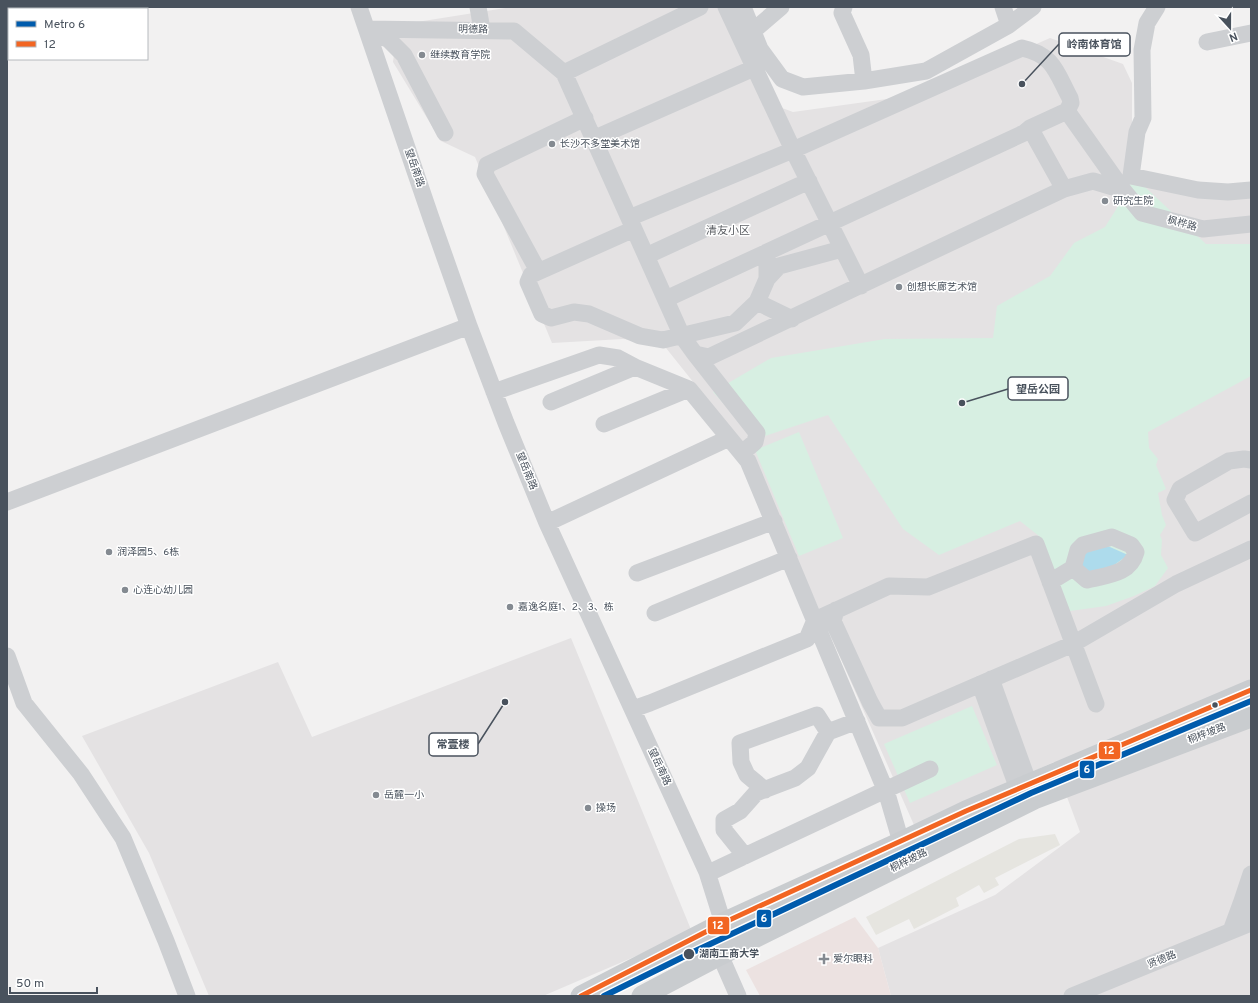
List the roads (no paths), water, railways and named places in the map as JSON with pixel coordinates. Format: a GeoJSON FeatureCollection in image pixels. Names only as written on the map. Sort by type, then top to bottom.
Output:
{"type":"FeatureCollection","features":[{"type":"Feature","properties":{"kind":"main road","name":"桐梓坡路"},"geometry":{"type":"LineString","coordinates":[[581,996],[723,923],[966,811],[1251,690]]}},
{"type":"Feature","properties":{"kind":"main road","name":"桐梓坡路"},"geometry":{"type":"LineString","coordinates":[[642,996],[720,955],[1034,800],[1251,717]]}},
{"type":"Feature","properties":{"kind":"street","name":"望岳南路"},"geometry":{"type":"LineString","coordinates":[[359,7],[469,326],[506,423],[547,523],[707,872],[723,923]]}},
{"type":"Feature","properties":{"kind":"street"},"geometry":{"type":"LineString","coordinates":[[478,7],[482,30]]}},
{"type":"Feature","properties":{"kind":"street"},"geometry":{"type":"LineString","coordinates":[[700,7],[564,73],[682,336],[757,433],[755,442],[742,453]]}},
{"type":"Feature","properties":{"kind":"street"},"geometry":{"type":"LineString","coordinates":[[726,7],[793,150],[861,286]]}},
{"type":"Feature","properties":{"kind":"street"},"geometry":{"type":"LineString","coordinates":[[743,7],[760,49],[782,79],[803,87],[864,81],[926,71],[1009,25],[1033,7]]}},
{"type":"Feature","properties":{"kind":"street"},"geometry":{"type":"LineString","coordinates":[[753,31],[781,7]]}},
{"type":"Feature","properties":{"kind":"street"},"geometry":{"type":"LineString","coordinates":[[844,7],[842,13],[861,54],[864,81]]}},
{"type":"Feature","properties":{"kind":"street"},"geometry":{"type":"LineString","coordinates":[[1003,7],[1009,25]]}},
{"type":"Feature","properties":{"kind":"street"},"geometry":{"type":"LineString","coordinates":[[1157,7],[1147,23],[1142,50],[1143,118],[1137,132],[1131,176],[1198,190],[1228,192],[1251,190]]}},
{"type":"Feature","properties":{"kind":"street","name":"明德路"},"geometry":{"type":"LineString","coordinates":[[367,29],[514,31],[564,73]]}},
{"type":"Feature","properties":{"kind":"street"},"geometry":{"type":"LineString","coordinates":[[367,29],[389,40],[404,55],[444,133]]}},
{"type":"Feature","properties":{"kind":"street"},"geometry":{"type":"LineString","coordinates":[[1207,42],[1251,33]]}},
{"type":"Feature","properties":{"kind":"street"},"geometry":{"type":"LineString","coordinates":[[666,299],[1024,133],[1030,128],[1067,111],[1071,103],[1070,98],[1050,61],[1035,50],[1022,48],[632,223],[538,271],[531,275],[528,282],[542,314],[551,318],[574,312],[589,314],[640,336],[662,340],[735,323],[757,302],[767,279],[779,266],[842,249]]}},
{"type":"Feature","properties":{"kind":"street"},"geometry":{"type":"LineString","coordinates":[[593,139],[754,68]]}},
{"type":"Feature","properties":{"kind":"street","name":"枫桦路"},"geometry":{"type":"LineString","coordinates":[[1067,111],[1123,190],[1142,213],[1203,229],[1251,224]]}},
{"type":"Feature","properties":{"kind":"street"},"geometry":{"type":"LineString","coordinates":[[538,271],[485,174],[487,165],[584,118]]}},
{"type":"Feature","properties":{"kind":"street"},"geometry":{"type":"LineString","coordinates":[[1030,128],[1064,189]]}},
{"type":"Feature","properties":{"kind":"street"},"geometry":{"type":"LineString","coordinates":[[646,256],[809,181]]}},
{"type":"Feature","properties":{"kind":"street"},"geometry":{"type":"LineString","coordinates":[[695,354],[709,357],[1064,189],[1093,181],[1123,190]]}},
{"type":"Feature","properties":{"kind":"street"},"geometry":{"type":"LineString","coordinates":[[767,252],[767,279]]}},
{"type":"Feature","properties":{"kind":"street"},"geometry":{"type":"LineString","coordinates":[[757,302],[792,319]]}},
{"type":"Feature","properties":{"kind":"street"},"geometry":{"type":"LineString","coordinates":[[7,502],[469,326]]}},
{"type":"Feature","properties":{"kind":"street"},"geometry":{"type":"LineString","coordinates":[[494,392],[599,355],[618,358],[689,389],[748,461],[885,790],[901,842]]}},
{"type":"Feature","properties":{"kind":"street"},"geometry":{"type":"LineString","coordinates":[[551,402],[635,366]]}},
{"type":"Feature","properties":{"kind":"street"},"geometry":{"type":"LineString","coordinates":[[604,424],[689,389]]}},
{"type":"Feature","properties":{"kind":"street"},"geometry":{"type":"LineString","coordinates":[[547,523],[730,438]]}},
{"type":"Feature","properties":{"kind":"street"},"geometry":{"type":"LineString","coordinates":[[1251,460],[1244,459],[1229,461],[1180,489],[1175,500],[1195,533],[1251,503]]}},
{"type":"Feature","properties":{"kind":"street"},"geometry":{"type":"LineString","coordinates":[[637,573],[774,521]]}},
{"type":"Feature","properties":{"kind":"street"},"geometry":{"type":"LineString","coordinates":[[547,523],[563,533],[602,619]]}},
{"type":"Feature","properties":{"kind":"street"},"geometry":{"type":"LineString","coordinates":[[633,709],[807,638],[815,620],[889,586],[928,587],[1036,544],[1096,704]]}},
{"type":"Feature","properties":{"kind":"street"},"geometry":{"type":"LineString","coordinates":[[836,610],[833,621],[870,702],[879,718],[902,718],[1073,644],[1176,584],[1251,549]]}},
{"type":"Feature","properties":{"kind":"street"},"geometry":{"type":"LineString","coordinates":[[655,613],[789,558]]}},
{"type":"Feature","properties":{"kind":"street"},"geometry":{"type":"LineString","coordinates":[[1050,582],[1073,568]]}},
{"type":"Feature","properties":{"kind":"street"},"geometry":{"type":"LineString","coordinates":[[7,656],[24,703],[81,774],[123,838],[187,996]]}},
{"type":"Feature","properties":{"kind":"street"},"geometry":{"type":"LineString","coordinates":[[985,681],[1023,786]]}},
{"type":"Feature","properties":{"kind":"street"},"geometry":{"type":"LineString","coordinates":[[765,790],[747,775],[742,762],[740,743],[817,715],[828,732]]}},
{"type":"Feature","properties":{"kind":"street"},"geometry":{"type":"LineString","coordinates":[[745,856],[724,830],[724,820],[740,811],[756,793],[795,778],[808,768],[828,732],[857,721]]}},
{"type":"Feature","properties":{"kind":"street"},"geometry":{"type":"LineString","coordinates":[[707,872],[715,870],[930,768]]}},
{"type":"Feature","properties":{"kind":"street"},"geometry":{"type":"LineString","coordinates":[[1230,931],[1247,905],[1251,874]]}},
{"type":"Feature","properties":{"kind":"street"},"geometry":{"type":"LineString","coordinates":[[723,923],[720,955],[738,996]]}},
{"type":"Feature","properties":{"kind":"street","name":"贤德路"},"geometry":{"type":"LineString","coordinates":[[1072,996],[1251,923]]}},
{"type":"Feature","properties":{"kind":"street"},"geometry":{"type":"LineString","coordinates":[[694,938],[720,955]]}},
{"type":"Feature","properties":{"kind":"water"},"geometry":{"type":"Polygon","coordinates":[[[1101,543],[1128,555],[1110,568],[1096,573],[1081,569],[1080,559],[1088,550],[1101,543]]]}},
{"type":"Feature","properties":{"kind":"metro line","name":"6"},"geometry":{"type":"LineString","coordinates":[[604,996],[689,954],[1031,793],[1251,701]]}},
{"type":"Feature","properties":{"kind":"place","name":"继续教育学院"},"geometry":{"type":"Point","coordinates":[422,55]}},
{"type":"Feature","properties":{"kind":"place","name":"岭南体育馆"},"geometry":{"type":"Point","coordinates":[1022,84]}},
{"type":"Feature","properties":{"kind":"place","name":"长沙不多堂美术馆"},"geometry":{"type":"Point","coordinates":[552,144]}},
{"type":"Feature","properties":{"kind":"place","name":"研究生院"},"geometry":{"type":"Point","coordinates":[1105,201]}},
{"type":"Feature","properties":{"kind":"place","name":"创想长廊艺术馆"},"geometry":{"type":"Point","coordinates":[899,287]}},
{"type":"Feature","properties":{"kind":"place","name":"望岳公园"},"geometry":{"type":"Point","coordinates":[962,403]}},
{"type":"Feature","properties":{"kind":"place","name":"润泽园5、6栋"},"geometry":{"type":"Point","coordinates":[109,552]}},
{"type":"Feature","properties":{"kind":"place","name":"心连心幼儿园"},"geometry":{"type":"Point","coordinates":[125,590]}},
{"type":"Feature","properties":{"kind":"place","name":"嘉逸名庭1、2、3、栋"},"geometry":{"type":"Point","coordinates":[510,607]}},
{"type":"Feature","properties":{"kind":"place","name":"常壹楼"},"geometry":{"type":"Point","coordinates":[505,702]}},
{"type":"Feature","properties":{"kind":"place","name":"岳麓一小"},"geometry":{"type":"Point","coordinates":[376,795]}},
{"type":"Feature","properties":{"kind":"place","name":"操场"},"geometry":{"type":"Point","coordinates":[588,808]}},
{"type":"Feature","properties":{"kind":"place","name":"湖南工商大学"},"geometry":{"type":"Point","coordinates":[689,954]}},
{"type":"Feature","properties":{"kind":"place","name":"爱尔眼科"},"geometry":{"type":"Point","coordinates":[824,959]}},
{"type":"Feature","properties":{"kind":"district","name":"清友小区"},"geometry":{"type":"Point","coordinates":[728,231]}}]}
